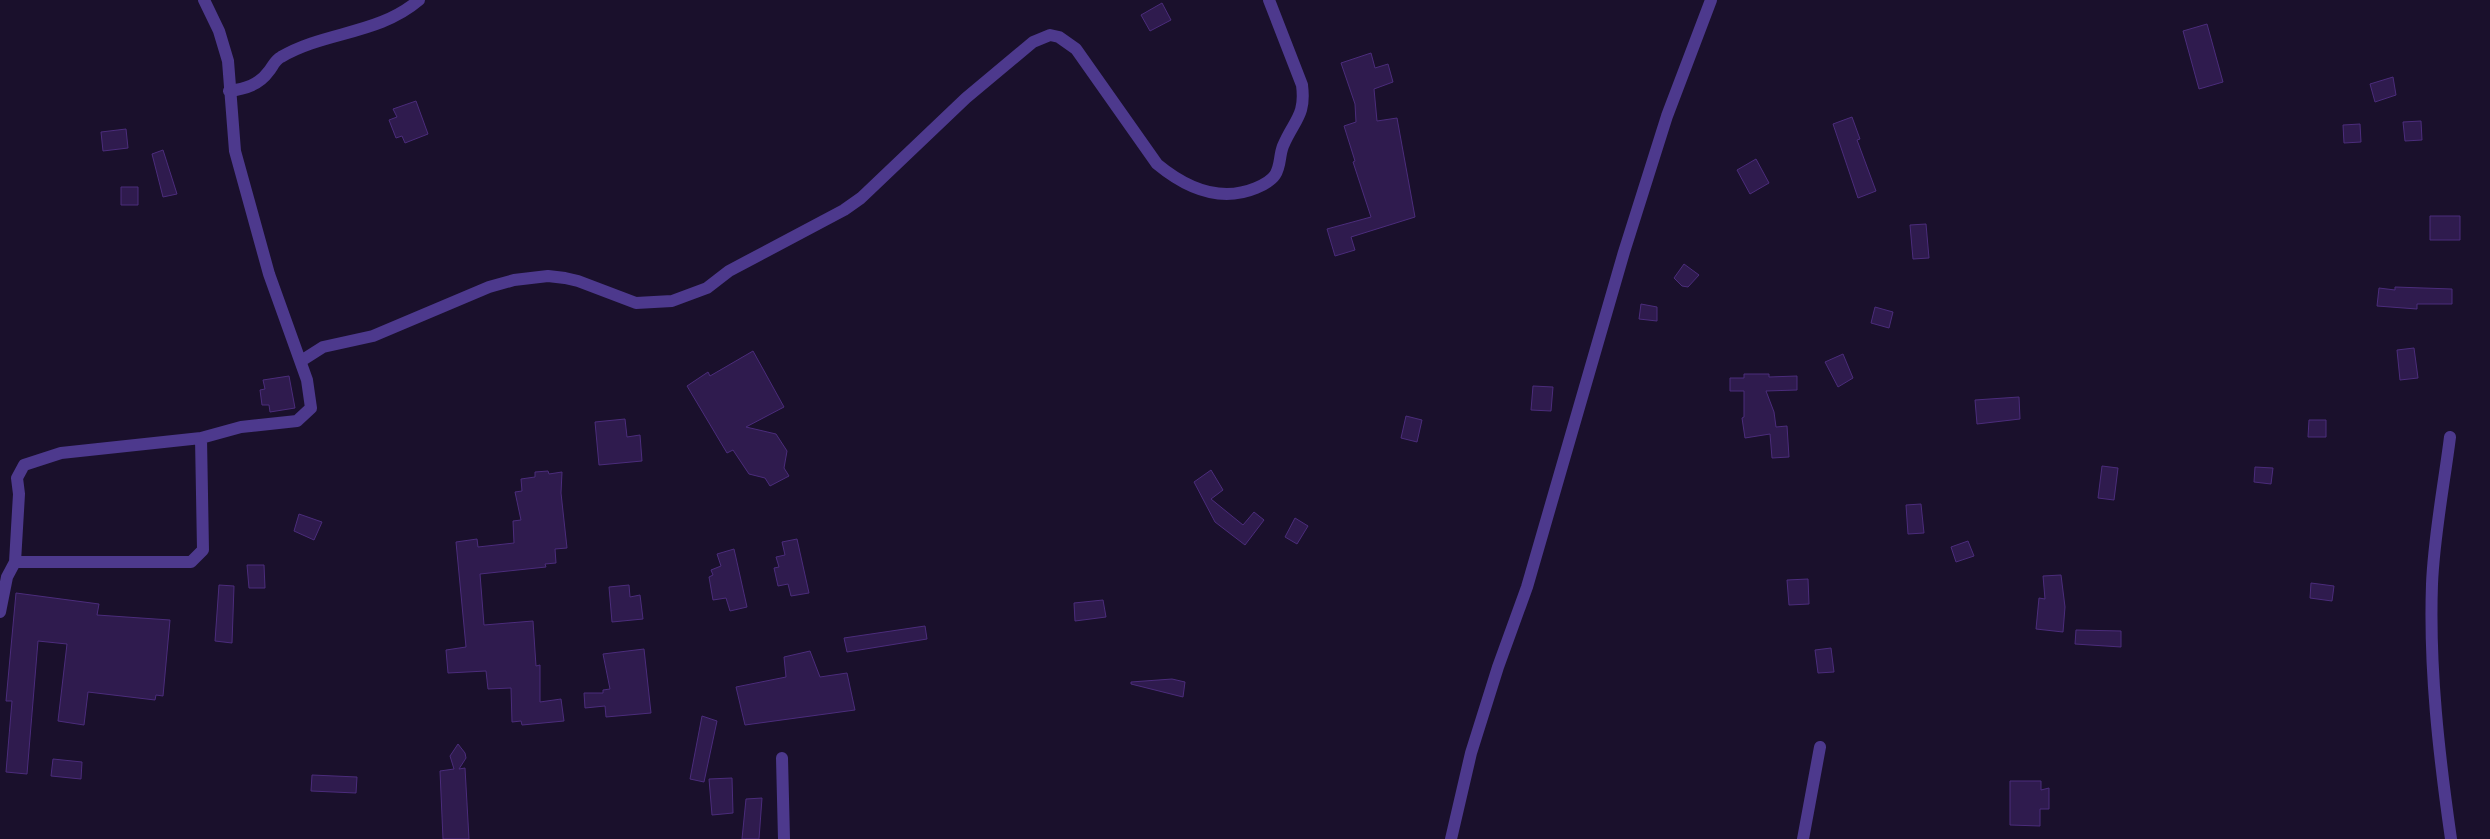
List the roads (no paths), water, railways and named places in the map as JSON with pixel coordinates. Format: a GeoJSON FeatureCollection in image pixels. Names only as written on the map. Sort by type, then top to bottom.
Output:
{"type":"FeatureCollection","features":[{"type":"Feature","properties":{"kind":"street"},"geometry":{"type":"LineString","coordinates":[[0,612],[7,577],[15,562],[19,494],[17,478],[24,466],[60,453],[201,438],[241,427],[297,421],[307,414],[311,408],[311,396],[301,361],[269,274],[235,151],[225,45],[204,0]]}},
{"type":"Feature","properties":{"kind":"street"},"geometry":{"type":"LineString","coordinates":[[229,90],[248,88],[258,82],[271,70],[277,60],[291,52],[324,39],[383,23],[419,0]]}},
{"type":"Feature","properties":{"kind":"street"},"geometry":{"type":"LineString","coordinates":[[301,361],[324,346],[373,336],[489,287],[514,280],[548,276],[572,280],[636,303],[672,301],[697,293],[729,271],[844,210],[861,198],[966,98],[1033,42],[1050,35],[1059,37],[1076,49],[1157,164],[1174,178],[1225,195],[1247,192],[1264,185],[1274,177],[1280,165],[1282,147],[1302,112],[1304,100],[1302,85],[1269,0]]}},
{"type":"Feature","properties":{"kind":"street"},"geometry":{"type":"LineString","coordinates":[[1451,839],[1471,753],[1498,667],[1527,587],[1624,252],[1667,116],[1711,0]]}},
{"type":"Feature","properties":{"kind":"street"},"geometry":{"type":"LineString","coordinates":[[2450,437],[2432,582],[2431,613],[2438,748],[2451,839]]}},
{"type":"Feature","properties":{"kind":"street"},"geometry":{"type":"LineString","coordinates":[[15,562],[191,562],[203,550],[201,438]]}},
{"type":"Feature","properties":{"kind":"street"},"geometry":{"type":"LineString","coordinates":[[1803,839],[1820,747]]}},
{"type":"Feature","properties":{"kind":"street"},"geometry":{"type":"LineString","coordinates":[[782,758],[784,839]]}}]}
